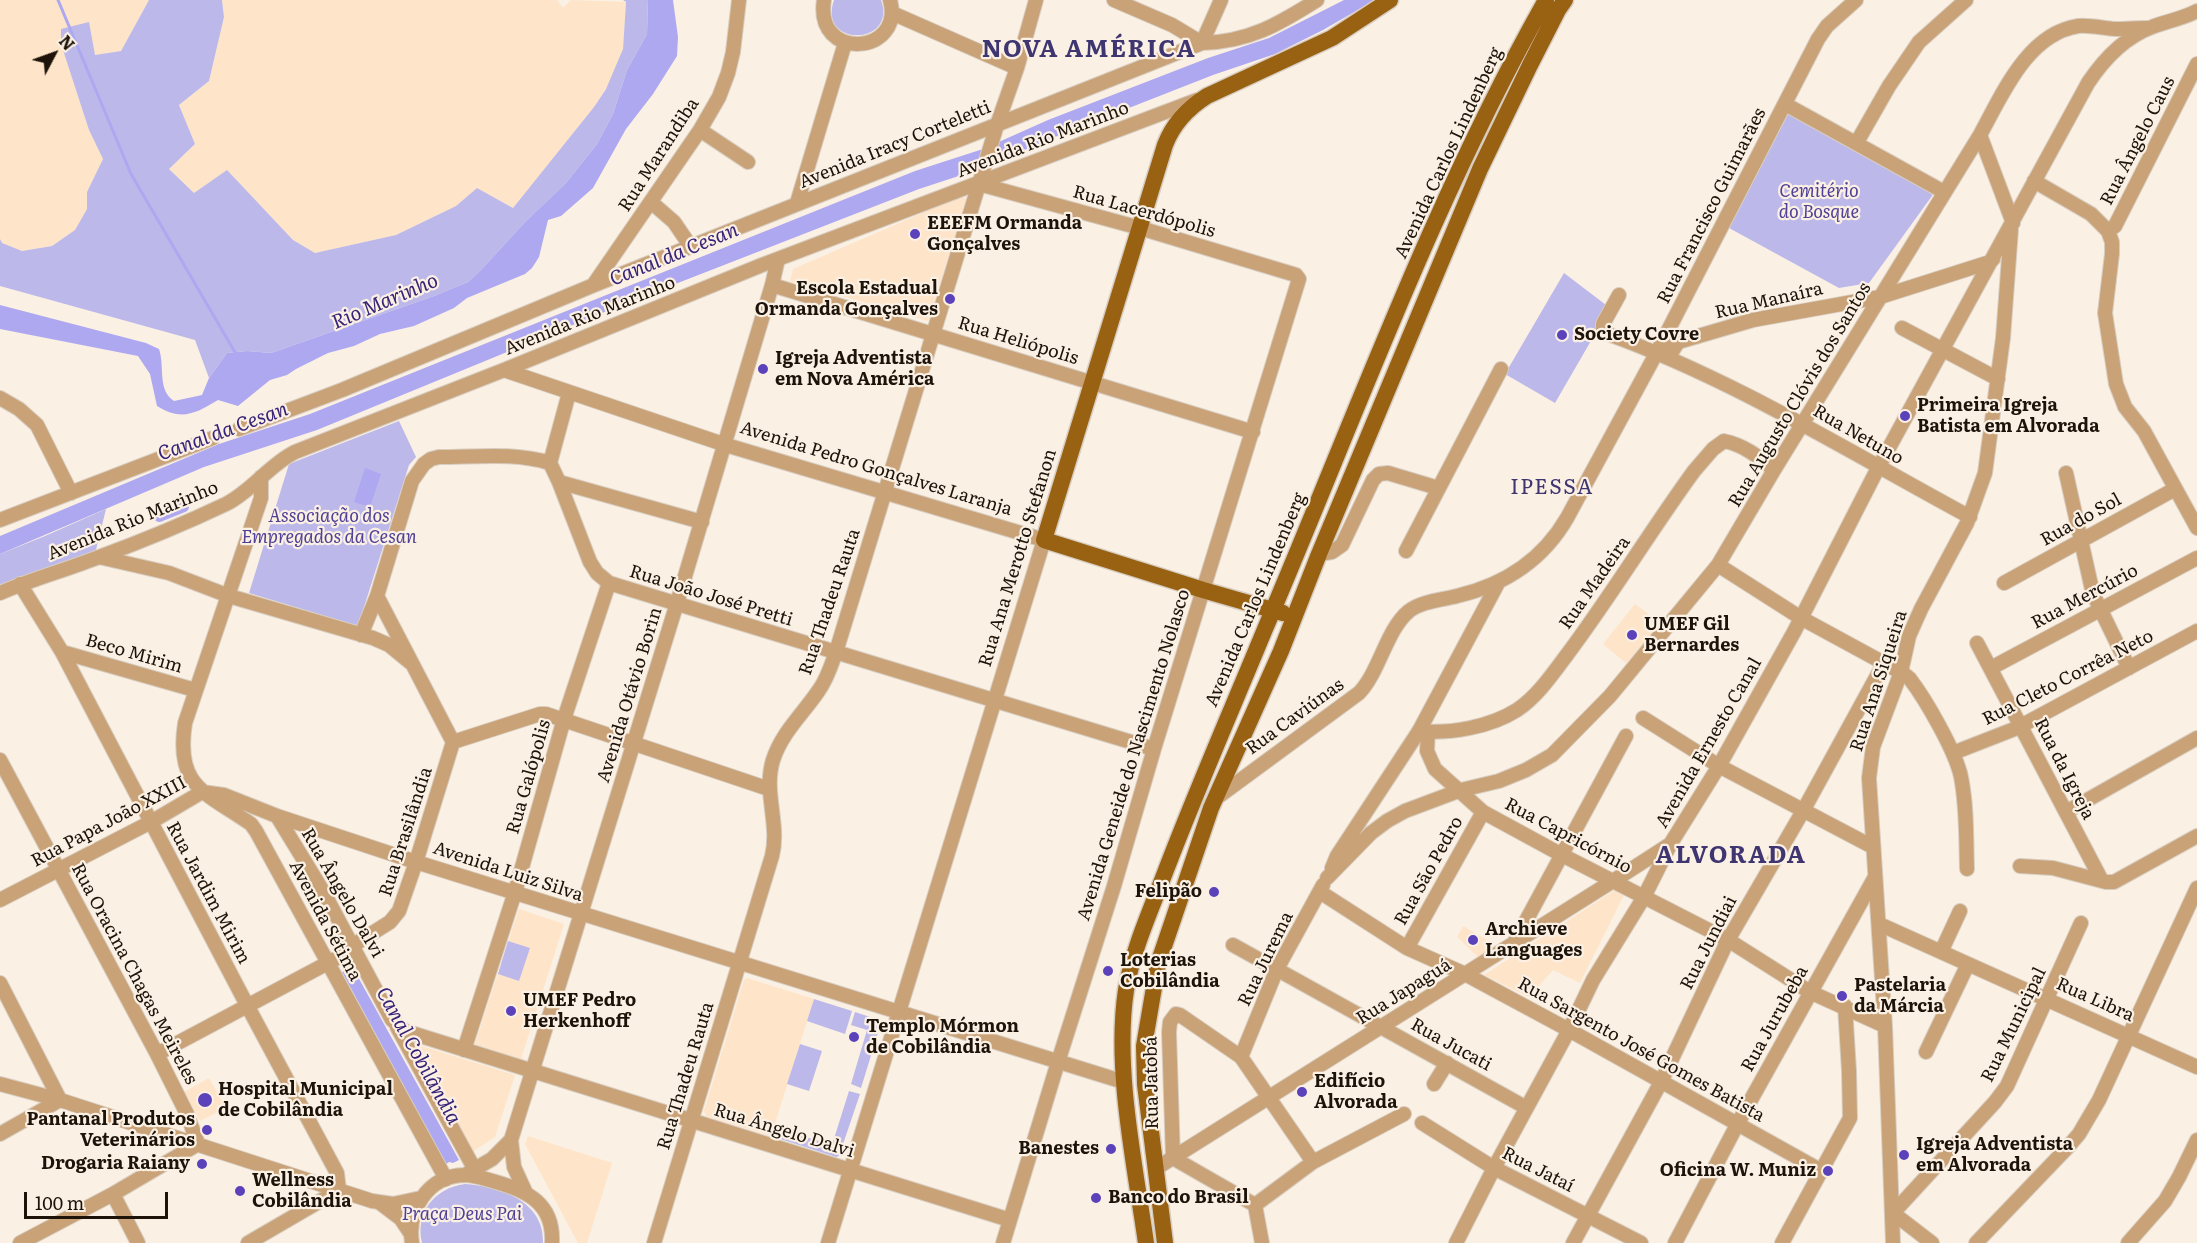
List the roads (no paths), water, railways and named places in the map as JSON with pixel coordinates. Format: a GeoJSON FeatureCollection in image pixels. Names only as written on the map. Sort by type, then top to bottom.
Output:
{"type":"FeatureCollection","features":[{"type":"Feature","properties":{"kind":"main road","name":"Rua Ana Merotto Stefanon"},"geometry":{"type":"LineString","coordinates":[[1044,540],[1167,138],[1184,114],[1208,96],[1332,38],[1390,0]]}},
{"type":"Feature","properties":{"kind":"main road","name":"Avenida Carlos Lindenberg"},"geometry":{"type":"LineString","coordinates":[[1146,1243],[1124,1082],[1123,1016],[1133,957],[1194,797],[1397,311],[1468,149],[1520,45],[1546,0]]}},
{"type":"Feature","properties":{"kind":"main road","name":"Avenida Carlos Lindenberg"},"geometry":{"type":"LineString","coordinates":[[1165,1243],[1145,1084],[1144,1046],[1150,1002],[1169,927],[1215,799],[1295,617],[1319,554],[1480,169],[1530,65],[1565,0]]}},
{"type":"Feature","properties":{"kind":"main road","name":"Avenida Pedro Gonçalves Laranja"},"geometry":{"type":"LineString","coordinates":[[1044,540],[1295,617]]}},
{"type":"Feature","properties":{"kind":"street","name":"Rua Marandiba"},"geometry":{"type":"LineString","coordinates":[[594,285],[700,130],[719,98],[733,52],[739,0]]}},
{"type":"Feature","properties":{"kind":"street"},"geometry":{"type":"LineString","coordinates":[[824,0],[824,21],[829,30],[845,43],[864,44],[880,37],[886,30],[891,7],[1017,68]]}},
{"type":"Feature","properties":{"kind":"street","name":"Rua Thadeu Rauta"},"geometry":{"type":"LineString","coordinates":[[654,1243],[773,850],[774,832],[769,789],[772,764],[779,745],[824,683],[836,652],[996,124],[1017,68],[1036,0]]}},
{"type":"Feature","properties":{"kind":"street"},"geometry":{"type":"LineString","coordinates":[[1114,0],[1167,22],[1202,43],[1221,0]]}},
{"type":"Feature","properties":{"kind":"street","name":"Avenida Iracy Corteletti"},"geometry":{"type":"LineString","coordinates":[[485,329],[1202,43],[1224,42],[1260,33],[1317,0]]}},
{"type":"Feature","properties":{"kind":"street","name":"Rua Francisco Guimarães"},"geometry":{"type":"LineString","coordinates":[[1337,856],[1424,732],[1498,583],[1533,560],[1561,529],[1663,355],[1818,39],[1827,26],[1856,0]]}},
{"type":"Feature","properties":{"kind":"street"},"geometry":{"type":"LineString","coordinates":[[1857,142],[1889,86],[1919,42],[1966,0]]}},
{"type":"Feature","properties":{"kind":"street"},"geometry":{"type":"LineString","coordinates":[[2148,28],[2185,18],[2197,11]]}},
{"type":"Feature","properties":{"kind":"street"},"geometry":{"type":"LineString","coordinates":[[1210,25],[1224,42]]}},
{"type":"Feature","properties":{"kind":"street","name":"Rua Augusto Clóvis dos Santos"},"geometry":{"type":"LineString","coordinates":[[1461,790],[1508,778],[1552,754],[1610,696],[1719,565],[1774,470],[1980,135],[2005,89],[2026,60],[2048,37],[2066,28],[2082,26],[2148,28]]}},
{"type":"Feature","properties":{"kind":"street","name":"Avenida Ernesto Canal"},"geometry":{"type":"LineString","coordinates":[[1456,1243],[1525,1107],[1569,1030],[1593,980],[1644,897],[1671,843],[1719,766],[1801,618],[1878,468],[1974,292],[1997,271],[2013,222],[2034,180],[2095,73],[2121,46],[2148,28]]}},
{"type":"Feature","properties":{"kind":"street"},"geometry":{"type":"LineString","coordinates":[[797,203],[845,43]]}},
{"type":"Feature","properties":{"kind":"street","name":"Rua Ângelo Caus"},"geometry":{"type":"LineString","coordinates":[[2108,231],[2115,226],[2197,64]]}},
{"type":"Feature","properties":{"kind":"street","name":"Avenida Rio Marinho"},"geometry":{"type":"LineString","coordinates":[[0,594],[20,584],[99,557],[227,504],[279,461],[295,452],[778,259],[1208,96]]}},
{"type":"Feature","properties":{"kind":"street"},"geometry":{"type":"LineString","coordinates":[[1785,104],[1944,192]]}},
{"type":"Feature","properties":{"kind":"street"},"geometry":{"type":"LineString","coordinates":[[700,130],[748,162]]}},
{"type":"Feature","properties":{"kind":"street"},"geometry":{"type":"LineString","coordinates":[[1980,135],[2013,222]]}},
{"type":"Feature","properties":{"kind":"street"},"geometry":{"type":"LineString","coordinates":[[2034,180],[2091,214],[2108,231],[2112,242],[2105,313],[2116,384],[2125,407],[2144,431],[2197,528]]}},
{"type":"Feature","properties":{"kind":"street","name":"Rua Lacerdópolis"},"geometry":{"type":"LineString","coordinates":[[979,184],[1140,228],[1299,277]]}},
{"type":"Feature","properties":{"kind":"street"},"geometry":{"type":"LineString","coordinates":[[651,202],[674,222],[691,247]]}},
{"type":"Feature","properties":{"kind":"street","name":"Avenida Otávio Borin"},"geometry":{"type":"LineString","coordinates":[[525,1191],[514,1167],[511,1140],[726,445],[778,259]]}},
{"type":"Feature","properties":{"kind":"street","name":"Rua Manaíra"},"geometry":{"type":"LineString","coordinates":[[1663,355],[1678,342],[1753,320],[1880,297],[1997,271]]}},
{"type":"Feature","properties":{"kind":"street","name":"Rua Ana Siqueira"},"geometry":{"type":"LineString","coordinates":[[1893,1243],[1885,1026],[1869,778],[1874,747],[1901,672],[1906,645],[1917,618],[1970,517],[1986,467],[2007,290],[1997,271]]}},
{"type":"Feature","properties":{"kind":"street","name":"Avenida Geneide do Nascimento Nolasco"},"geometry":{"type":"LineString","coordinates":[[1003,1243],[1299,277]]}},
{"type":"Feature","properties":{"kind":"street","name":"Rua Heliópolis"},"geometry":{"type":"LineString","coordinates":[[772,285],[1253,432]]}},
{"type":"Feature","properties":{"kind":"street","name":"Rua Netuno"},"geometry":{"type":"LineString","coordinates":[[1619,295],[1603,324],[1603,329],[1608,334],[1663,355],[1802,424],[1970,517]]}},
{"type":"Feature","properties":{"kind":"street"},"geometry":{"type":"LineString","coordinates":[[1902,328],[1998,379]]}},
{"type":"Feature","properties":{"kind":"street","name":"Avenida Rio Marinho"},"geometry":{"type":"LineString","coordinates":[[239,429],[342,390],[485,329]]}},
{"type":"Feature","properties":{"kind":"street"},"geometry":{"type":"LineString","coordinates":[[1406,551],[1501,369]]}},
{"type":"Feature","properties":{"kind":"street","name":"Avenida Pedro Gonçalves Laranja"},"geometry":{"type":"LineString","coordinates":[[504,370],[726,445],[1044,540]]}},
{"type":"Feature","properties":{"kind":"street"},"geometry":{"type":"LineString","coordinates":[[362,635],[412,481],[424,464],[431,459],[451,457],[518,457],[550,463],[569,393]]}},
{"type":"Feature","properties":{"kind":"street"},"geometry":{"type":"LineString","coordinates":[[0,398],[20,409],[37,425],[71,493]]}},
{"type":"Feature","properties":{"kind":"street"},"geometry":{"type":"LineString","coordinates":[[0,520],[213,438]]}},
{"type":"Feature","properties":{"kind":"street","name":"Rua Madeira"},"geometry":{"type":"LineString","coordinates":[[1424,732],[1468,728],[1497,720],[1518,709],[1540,689],[1596,616],[1694,471],[1707,455],[1724,441],[1741,446],[1774,470]]}},
{"type":"Feature","properties":{"kind":"street","name":"Rua João José Pretti"},"geometry":{"type":"LineString","coordinates":[[550,463],[590,562],[597,573],[609,583],[1154,749]]}},
{"type":"Feature","properties":{"kind":"street"},"geometry":{"type":"LineString","coordinates":[[1319,554],[1332,552],[1342,545],[1373,480],[1379,474],[1388,473],[1438,488]]}},
{"type":"Feature","properties":{"kind":"street"},"geometry":{"type":"LineString","coordinates":[[2066,473],[2093,594],[2129,668]]}},
{"type":"Feature","properties":{"kind":"street"},"geometry":{"type":"LineString","coordinates":[[202,792],[187,770],[182,757],[185,723],[230,596],[261,498],[261,477]]}},
{"type":"Feature","properties":{"kind":"street"},"geometry":{"type":"LineString","coordinates":[[559,482],[702,522]]}},
{"type":"Feature","properties":{"kind":"street","name":"Rua do Sol"},"geometry":{"type":"LineString","coordinates":[[2004,583],[2175,489]]}},
{"type":"Feature","properties":{"kind":"street","name":"Rua Ana Merotto Stefanon"},"geometry":{"type":"LineString","coordinates":[[828,1243],[1044,540]]}},
{"type":"Feature","properties":{"kind":"street"},"geometry":{"type":"LineString","coordinates":[[99,557],[169,573],[230,596],[362,635],[389,645],[411,663]]}},
{"type":"Feature","properties":{"kind":"street","name":"Rua Mercúrio"},"geometry":{"type":"LineString","coordinates":[[1991,668],[2197,558]]}},
{"type":"Feature","properties":{"kind":"street"},"geometry":{"type":"LineString","coordinates":[[1719,565],[1801,618],[1901,672],[1913,683],[1953,753],[1959,768],[1967,869]]}},
{"type":"Feature","properties":{"kind":"street","name":"Rua Galópolis"},"geometry":{"type":"LineString","coordinates":[[464,1050],[515,892],[564,719],[609,583]]}},
{"type":"Feature","properties":{"kind":"street","name":"Rua Caviúnas"},"geometry":{"type":"LineString","coordinates":[[1215,799],[1359,693],[1370,678],[1398,624],[1408,612],[1421,605],[1498,583]]}},
{"type":"Feature","properties":{"kind":"street","name":"Rua Jardim Mirim"},"geometry":{"type":"LineString","coordinates":[[20,584],[63,652],[150,822],[335,1167],[339,1179],[339,1190]]}},
{"type":"Feature","properties":{"kind":"street"},"geometry":{"type":"LineString","coordinates":[[376,596],[453,742],[540,714],[564,719],[769,789]]}},
{"type":"Feature","properties":{"kind":"street","name":"Rua Cleto Corrêa Neto"},"geometry":{"type":"LineString","coordinates":[[1953,753],[2021,725],[2197,632]]}},
{"type":"Feature","properties":{"kind":"street","name":"Rua da Igreja"},"geometry":{"type":"LineString","coordinates":[[1977,643],[2102,881]]}},
{"type":"Feature","properties":{"kind":"street","name":"Beco Mirim"},"geometry":{"type":"LineString","coordinates":[[63,652],[195,690]]}},
{"type":"Feature","properties":{"kind":"street","name":"Rua Jundiai"},"geometry":{"type":"LineString","coordinates":[[1573,1243],[1661,1082],[1728,940],[1803,811],[1884,663]]}},
{"type":"Feature","properties":{"kind":"street"},"geometry":{"type":"LineString","coordinates":[[1643,718],[1719,766],[1873,847]]}},
{"type":"Feature","properties":{"kind":"street","name":"Rua Capricórnio"},"geometry":{"type":"LineString","coordinates":[[1424,732],[1427,751],[1435,769],[1483,812],[1728,940],[1810,992],[1885,1026]]}},
{"type":"Feature","properties":{"kind":"street"},"geometry":{"type":"LineString","coordinates":[[1513,944],[1626,736]]}},
{"type":"Feature","properties":{"kind":"street"},"geometry":{"type":"LineString","coordinates":[[2066,812],[2197,738]]}},
{"type":"Feature","properties":{"kind":"street","name":"Rua Brasilândia"},"geometry":{"type":"LineString","coordinates":[[157,1054],[327,964],[353,948],[397,915],[453,742]]}},
{"type":"Feature","properties":{"kind":"street","name":"Rua Oracina Chagas Meireles"},"geometry":{"type":"LineString","coordinates":[[0,760],[157,1054],[187,1114],[198,1144]]}},
{"type":"Feature","properties":{"kind":"street","name":"Rua Jurema"},"geometry":{"type":"LineString","coordinates":[[1327,878],[1371,833],[1387,821],[1405,811],[1461,790]]}},
{"type":"Feature","properties":{"kind":"street","name":"Avenida Luiz Silva"},"geometry":{"type":"LineString","coordinates":[[202,792],[224,795],[277,816],[416,862],[1124,1082]]}},
{"type":"Feature","properties":{"kind":"street","name":"Rua Papa João XXIII"},"geometry":{"type":"LineString","coordinates":[[0,900],[150,822],[202,792]]}},
{"type":"Feature","properties":{"kind":"street","name":"Avenida Sétima"},"geometry":{"type":"LineString","coordinates":[[202,792],[250,824],[446,1179]]}},
{"type":"Feature","properties":{"kind":"street","name":"Rua São Pedro"},"geometry":{"type":"LineString","coordinates":[[1407,948],[1483,812]]}},
{"type":"Feature","properties":{"kind":"street","name":"Rua Ângelo Dalvi"},"geometry":{"type":"LineString","coordinates":[[277,816],[324,893],[392,1020],[407,1039],[470,1168]]}},
{"type":"Feature","properties":{"kind":"street"},"geometry":{"type":"LineString","coordinates":[[2020,866],[2053,868],[2102,881],[2117,881],[2197,836]]}},
{"type":"Feature","properties":{"kind":"street","name":"Rua Japaguá"},"geometry":{"type":"LineString","coordinates":[[1155,1169],[1671,843]]}},
{"type":"Feature","properties":{"kind":"street","name":"Rua Jurema"},"geometry":{"type":"LineString","coordinates":[[1241,1057],[1277,969],[1320,892],[1337,856]]}},
{"type":"Feature","properties":{"kind":"street","name":"Rua Jurubeba"},"geometry":{"type":"LineString","coordinates":[[1675,1243],[1738,1123],[1875,877]]}},
{"type":"Feature","properties":{"kind":"street"},"geometry":{"type":"LineString","coordinates":[[1976,1243],[2079,1134],[2098,1100],[2197,888]]}},
{"type":"Feature","properties":{"kind":"street","name":"Rua Sargento José Gomes Batista"},"geometry":{"type":"LineString","coordinates":[[1320,892],[1407,948],[1465,974],[1820,1170]]}},
{"type":"Feature","properties":{"kind":"street"},"geometry":{"type":"LineString","coordinates":[[1941,952],[1960,911]]}},
{"type":"Feature","properties":{"kind":"street","name":"Rua Municipal"},"geometry":{"type":"LineString","coordinates":[[1893,1213],[2001,1094],[2016,1070],[2081,923]]}},
{"type":"Feature","properties":{"kind":"street","name":"Rua Libra"},"geometry":{"type":"LineString","coordinates":[[1879,924],[2197,1067]]}},
{"type":"Feature","properties":{"kind":"street","name":"Rua Jucati"},"geometry":{"type":"LineString","coordinates":[[1233,945],[1525,1107]]}},
{"type":"Feature","properties":{"kind":"street"},"geometry":{"type":"LineString","coordinates":[[1926,1052],[1968,964]]}},
{"type":"Feature","properties":{"kind":"street"},"geometry":{"type":"LineString","coordinates":[[0,983],[60,1100]]}},
{"type":"Feature","properties":{"kind":"street"},"geometry":{"type":"LineString","coordinates":[[1782,1243],[1850,1118],[1845,1006]]}},
{"type":"Feature","properties":{"kind":"street","name":"Rua Jatobá"},"geometry":{"type":"LineString","coordinates":[[1173,1158],[1168,1043],[1170,1022],[1176,1014],[1241,1057],[1313,1162]]}},
{"type":"Feature","properties":{"kind":"street","name":"Rua Ângelo Dalvi"},"geometry":{"type":"LineString","coordinates":[[407,1039],[464,1050],[1010,1220]]}},
{"type":"Feature","properties":{"kind":"street"},"geometry":{"type":"LineString","coordinates":[[1434,1084],[1447,1063]]}},
{"type":"Feature","properties":{"kind":"street"},"geometry":{"type":"LineString","coordinates":[[0,1084],[60,1100],[372,1200],[393,1204],[421,1198]]}},
{"type":"Feature","properties":{"kind":"street"},"geometry":{"type":"LineString","coordinates":[[0,1134],[60,1100]]}},
{"type":"Feature","properties":{"kind":"street"},"geometry":{"type":"LineString","coordinates":[[1255,1205],[1313,1162],[1404,1114]]}},
{"type":"Feature","properties":{"kind":"street","name":"Rua Jataí"},"geometry":{"type":"LineString","coordinates":[[1422,1123],[1494,1167],[1641,1243]]}},
{"type":"Feature","properties":{"kind":"street","name":"Avenida Otávio Borin"},"geometry":{"type":"LineString","coordinates":[[470,1168],[492,1159],[511,1140]]}},
{"type":"Feature","properties":{"kind":"street"},"geometry":{"type":"LineString","coordinates":[[2128,1243],[2165,1201],[2180,1177],[2197,1140]]}},
{"type":"Feature","properties":{"kind":"street"},"geometry":{"type":"LineString","coordinates":[[20,1243],[113,1194],[198,1144]]}},
{"type":"Feature","properties":{"kind":"street"},"geometry":{"type":"LineString","coordinates":[[1173,1158],[1255,1205],[1262,1243]]}},
{"type":"Feature","properties":{"kind":"street"},"geometry":{"type":"LineString","coordinates":[[412,1238],[413,1216],[421,1198],[436,1184],[470,1168],[474,1176],[525,1191],[533,1197],[545,1212],[552,1237],[560,1243]]}},
{"type":"Feature","properties":{"kind":"street"},"geometry":{"type":"LineString","coordinates":[[248,1243],[339,1190]]}},
{"type":"Feature","properties":{"kind":"street"},"geometry":{"type":"LineString","coordinates":[[113,1194],[138,1243]]}},
{"type":"Feature","properties":{"kind":"street"},"geometry":{"type":"LineString","coordinates":[[372,1200],[395,1213],[412,1238]]}},
{"type":"Feature","properties":{"kind":"street"},"geometry":{"type":"LineString","coordinates":[[1893,1213],[1932,1243]]}},
{"type":"Feature","properties":{"kind":"waterway"},"geometry":{"type":"LineString","coordinates":[[58,0],[131,174],[236,354]]}},
{"type":"Feature","properties":{"kind":"waterway"},"geometry":{"type":"LineString","coordinates":[[159,517],[184,507]]}},
{"type":"Feature","properties":{"kind":"place","name":"EEEFM Ormanda Gonçalves"},"geometry":{"type":"Point","coordinates":[915,234]}},
{"type":"Feature","properties":{"kind":"place","name":"Escola Estadual Ormanda Gonçalves"},"geometry":{"type":"Point","coordinates":[950,299]}},
{"type":"Feature","properties":{"kind":"place","name":"Society Covre"},"geometry":{"type":"Point","coordinates":[1562,335]}},
{"type":"Feature","properties":{"kind":"place","name":"Igreja Adventista em Nova América"},"geometry":{"type":"Point","coordinates":[763,369]}},
{"type":"Feature","properties":{"kind":"place","name":"Primeira Igreja Batista em Alvorada"},"geometry":{"type":"Point","coordinates":[1905,416]}},
{"type":"Feature","properties":{"kind":"place","name":"UMEF Gil Bernardes"},"geometry":{"type":"Point","coordinates":[1632,635]}},
{"type":"Feature","properties":{"kind":"place","name":"Felipão"},"geometry":{"type":"Point","coordinates":[1214,892]}},
{"type":"Feature","properties":{"kind":"place","name":"Archieve Languages"},"geometry":{"type":"Point","coordinates":[1473,940]}},
{"type":"Feature","properties":{"kind":"place","name":"Loterias Cobilândia"},"geometry":{"type":"Point","coordinates":[1108,971]}},
{"type":"Feature","properties":{"kind":"place","name":"Pastelaria da Márcia"},"geometry":{"type":"Point","coordinates":[1842,996]}},
{"type":"Feature","properties":{"kind":"place","name":"UMEF Pedro Herkenhoff"},"geometry":{"type":"Point","coordinates":[511,1011]}},
{"type":"Feature","properties":{"kind":"place","name":"Templo Mórmon de Cobilândia"},"geometry":{"type":"Point","coordinates":[854,1037]}},
{"type":"Feature","properties":{"kind":"place","name":"Edifício Alvorada"},"geometry":{"type":"Point","coordinates":[1302,1092]}},
{"type":"Feature","properties":{"kind":"place","name":"Hospital Municipal de Cobilândia"},"geometry":{"type":"Point","coordinates":[205,1100]}},
{"type":"Feature","properties":{"kind":"place","name":"Pantanal Produtos Veterinários"},"geometry":{"type":"Point","coordinates":[207,1130]}},
{"type":"Feature","properties":{"kind":"place","name":"Banestes"},"geometry":{"type":"Point","coordinates":[1111,1149]}},
{"type":"Feature","properties":{"kind":"place","name":"Igreja Adventista em Alvorada"},"geometry":{"type":"Point","coordinates":[1904,1155]}},
{"type":"Feature","properties":{"kind":"place","name":"Drogaria Raiany"},"geometry":{"type":"Point","coordinates":[202,1164]}},
{"type":"Feature","properties":{"kind":"place","name":"Oficina W. Muniz"},"geometry":{"type":"Point","coordinates":[1828,1171]}},
{"type":"Feature","properties":{"kind":"place","name":"Wellness Cobilândia"},"geometry":{"type":"Point","coordinates":[240,1191]}},
{"type":"Feature","properties":{"kind":"place","name":"Banco do Brasil"},"geometry":{"type":"Point","coordinates":[1096,1198]}},
{"type":"Feature","properties":{"kind":"district","name":"NOVA AMÉRICA"},"geometry":{"type":"Point","coordinates":[1089,50]}},
{"type":"Feature","properties":{"kind":"district","name":"IPESSA"},"geometry":{"type":"Point","coordinates":[1552,488]}},
{"type":"Feature","properties":{"kind":"district","name":"ALVORADA"},"geometry":{"type":"Point","coordinates":[1731,856]}},
{"type":"Feature","properties":{"kind":"park label","name":"Cemitério do Bosque"},"geometry":{"type":"Point","coordinates":[1819,202]}},
{"type":"Feature","properties":{"kind":"park label","name":"Associação dos Empregados da Cesan"},"geometry":{"type":"Point","coordinates":[329,527]}},
{"type":"Feature","properties":{"kind":"park label","name":"Praça Deus Pai"},"geometry":{"type":"Point","coordinates":[462,1215]}},
{"type":"Feature","properties":{"kind":"water label","name":"Canal da Cesan"},"geometry":{"type":"Point","coordinates":[674,255]}},
{"type":"Feature","properties":{"kind":"water label","name":"Rio Marinho"},"geometry":{"type":"Point","coordinates":[385,302]}},
{"type":"Feature","properties":{"kind":"water label","name":"Canal da Cesan"},"geometry":{"type":"Point","coordinates":[223,432]}},
{"type":"Feature","properties":{"kind":"water label","name":"Canal Cobilândia"},"geometry":{"type":"Point","coordinates":[418,1056]}}]}
